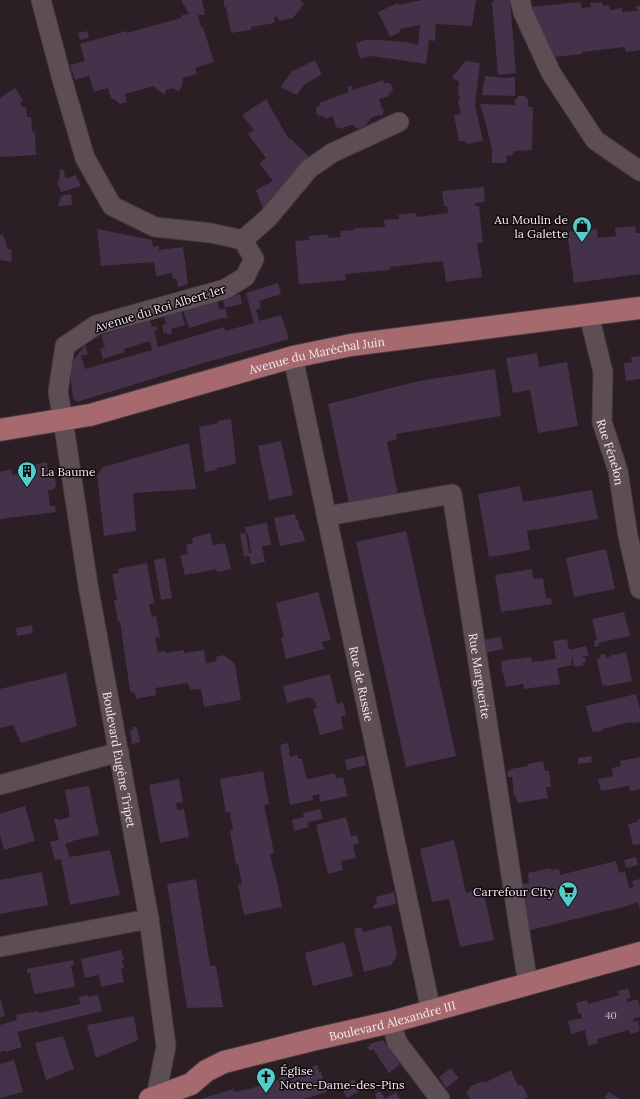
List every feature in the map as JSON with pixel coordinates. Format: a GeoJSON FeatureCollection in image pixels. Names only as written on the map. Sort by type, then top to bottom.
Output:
{"type":"FeatureCollection","features":[{"type":"Feature","properties":{"kind":"main road","name":"Avenue du Maréchal Juin"},"geometry":{"type":"LineString","coordinates":[[0,430],[90,415],[293,357],[351,345],[640,308]]}},
{"type":"Feature","properties":{"kind":"main road","name":"Boulevard Alexandre III"},"geometry":{"type":"LineString","coordinates":[[154,1098],[191,1084],[206,1071],[224,1062],[391,1022],[640,953]]}},
{"type":"Feature","properties":{"kind":"street"},"geometry":{"type":"LineString","coordinates":[[41,0],[84,158],[112,206],[155,227],[211,233],[243,240],[268,218],[309,169],[332,153],[399,122]]}},
{"type":"Feature","properties":{"kind":"street"},"geometry":{"type":"LineString","coordinates":[[520,0],[523,12],[551,73],[595,140],[640,171]]}},
{"type":"Feature","properties":{"kind":"street","name":"Avenue du Roi Albert 1er"},"geometry":{"type":"LineString","coordinates":[[63,420],[58,392],[65,346],[96,325],[225,289],[245,277],[254,260],[243,240]]}},
{"type":"Feature","properties":{"kind":"street","name":"Rue Fénelon"},"geometry":{"type":"LineString","coordinates":[[589,314],[603,372],[602,422],[618,471],[628,536],[640,589]]}},
{"type":"Feature","properties":{"kind":"street","name":"Rue de Russie"},"geometry":{"type":"LineString","coordinates":[[293,357],[430,1011]]}},
{"type":"Feature","properties":{"kind":"street","name":"Boulevard Eugène Tripet"},"geometry":{"type":"LineString","coordinates":[[63,420],[88,585],[149,919],[166,1046],[154,1098]]}},
{"type":"Feature","properties":{"kind":"street","name":"Rue Marguerite"},"geometry":{"type":"LineString","coordinates":[[327,516],[452,494],[526,972],[530,984]]}},
{"type":"Feature","properties":{"kind":"street"},"geometry":{"type":"LineString","coordinates":[[0,785],[119,752]]}},
{"type":"Feature","properties":{"kind":"street"},"geometry":{"type":"LineString","coordinates":[[0,947],[149,919]]}},
{"type":"Feature","properties":{"kind":"street"},"geometry":{"type":"LineString","coordinates":[[391,1022],[398,1042],[440,1099]]}},
{"type":"Feature","properties":{"kind":"building"},"geometry":{"type":"Polygon","coordinates":[[[181,0],[202,0],[205,15],[198,15],[214,62],[195,68],[197,74],[183,78],[182,86],[178,92],[174,88],[166,90],[165,95],[154,86],[125,94],[127,102],[120,104],[114,99],[111,99],[108,88],[94,92],[89,76],[75,80],[70,65],[85,61],[80,44],[181,18],[182,15],[189,14],[181,0]]]}},
{"type":"Feature","properties":{"kind":"building"},"geometry":{"type":"Polygon","coordinates":[[[224,0],[300,0],[304,4],[293,18],[279,21],[278,17],[274,17],[275,23],[251,27],[251,30],[231,33],[226,7],[224,7],[224,0]]]}},
{"type":"Feature","properties":{"kind":"building"},"geometry":{"type":"Polygon","coordinates":[[[422,0],[476,0],[472,26],[436,24],[435,41],[429,40],[426,64],[369,56],[360,59],[356,43],[365,40],[413,43],[412,44],[418,45],[420,25],[403,28],[399,30],[400,32],[390,37],[378,12],[398,3],[399,5],[422,0]]]}},
{"type":"Feature","properties":{"kind":"building"},"geometry":{"type":"Polygon","coordinates":[[[494,0],[510,0],[516,73],[498,75],[492,2],[494,2],[494,0]]]}},
{"type":"Feature","properties":{"kind":"building"},"geometry":{"type":"Polygon","coordinates":[[[580,2],[582,8],[591,7],[590,3],[601,2],[603,6],[609,5],[610,10],[622,8],[622,12],[637,11],[636,6],[640,6],[640,50],[626,52],[625,47],[555,57],[531,7],[580,2]]]}},
{"type":"Feature","properties":{"kind":"building"},"geometry":{"type":"Polygon","coordinates":[[[87,31],[89,37],[80,40],[78,33],[87,31]]]}},
{"type":"Feature","properties":{"kind":"building"},"geometry":{"type":"Polygon","coordinates":[[[315,60],[322,74],[304,85],[297,95],[281,87],[291,72],[315,60]]]}},
{"type":"Feature","properties":{"kind":"building"},"geometry":{"type":"Polygon","coordinates":[[[466,61],[480,63],[475,106],[483,141],[466,144],[465,141],[459,141],[454,115],[461,114],[458,101],[460,100],[458,91],[459,82],[452,77],[466,61]]]}},
{"type":"Feature","properties":{"kind":"building"},"geometry":{"type":"Polygon","coordinates":[[[485,76],[506,78],[515,77],[515,96],[482,95],[485,76]]]}},
{"type":"Feature","properties":{"kind":"building"},"geometry":{"type":"Polygon","coordinates":[[[383,80],[384,83],[389,83],[392,86],[393,91],[388,94],[389,96],[379,99],[382,108],[384,109],[382,116],[380,115],[371,118],[365,126],[358,129],[352,125],[344,127],[343,129],[336,127],[333,116],[325,119],[324,116],[319,116],[316,113],[316,108],[320,105],[319,103],[349,92],[347,87],[352,86],[353,90],[383,80]]]}},
{"type":"Feature","properties":{"kind":"building"},"geometry":{"type":"Polygon","coordinates":[[[15,88],[23,100],[20,103],[23,107],[26,107],[27,117],[31,117],[32,132],[35,131],[36,155],[0,157],[0,98],[15,88]]]}},
{"type":"Feature","properties":{"kind":"building"},"geometry":{"type":"Polygon","coordinates":[[[519,96],[525,96],[528,100],[528,107],[533,107],[532,150],[514,151],[511,156],[507,155],[506,163],[492,163],[492,151],[480,104],[515,105],[515,100],[519,96]]]}},
{"type":"Feature","properties":{"kind":"building"},"geometry":{"type":"Polygon","coordinates":[[[266,99],[288,138],[291,139],[311,159],[263,209],[256,190],[273,181],[259,163],[266,158],[248,134],[254,130],[242,115],[266,99]]]}},
{"type":"Feature","properties":{"kind":"building"},"geometry":{"type":"Polygon","coordinates":[[[63,169],[66,179],[76,175],[81,186],[61,192],[57,182],[59,181],[60,170],[63,169]]]}},
{"type":"Feature","properties":{"kind":"building"},"geometry":{"type":"Polygon","coordinates":[[[484,187],[485,202],[475,203],[475,206],[479,206],[483,243],[477,243],[482,277],[446,282],[443,261],[390,267],[390,270],[345,274],[346,280],[299,284],[295,241],[309,240],[309,236],[328,234],[328,238],[341,237],[340,231],[354,230],[354,228],[385,227],[384,220],[399,219],[398,215],[416,213],[417,217],[448,213],[447,206],[444,206],[442,191],[484,187]]]}},
{"type":"Feature","properties":{"kind":"building"},"geometry":{"type":"Polygon","coordinates":[[[71,194],[72,205],[58,206],[61,196],[71,194]]]}},
{"type":"Feature","properties":{"kind":"building"},"geometry":{"type":"Polygon","coordinates":[[[635,226],[636,233],[640,233],[640,274],[574,283],[567,232],[597,229],[598,238],[616,236],[615,228],[635,226]]]}},
{"type":"Feature","properties":{"kind":"building"},"geometry":{"type":"Polygon","coordinates":[[[97,229],[152,240],[153,247],[159,246],[159,250],[183,247],[188,284],[178,287],[177,279],[173,279],[172,273],[156,276],[154,262],[101,266],[97,229]]]}},
{"type":"Feature","properties":{"kind":"building"},"geometry":{"type":"Polygon","coordinates":[[[0,235],[3,235],[8,249],[12,250],[11,262],[0,260],[0,235]]]}},
{"type":"Feature","properties":{"kind":"building"},"geometry":{"type":"Polygon","coordinates":[[[278,283],[281,294],[259,301],[261,308],[256,310],[259,321],[281,315],[289,339],[197,365],[77,402],[73,399],[70,371],[73,361],[85,345],[88,354],[81,356],[85,369],[152,350],[150,341],[124,349],[125,352],[103,359],[100,349],[105,348],[101,335],[150,320],[152,327],[156,326],[158,330],[154,331],[158,347],[224,327],[225,331],[254,323],[246,293],[278,283]]]}},
{"type":"Feature","properties":{"kind":"building"},"geometry":{"type":"Polygon","coordinates":[[[240,294],[242,304],[225,308],[223,299],[240,294]]]}},
{"type":"Feature","properties":{"kind":"building"},"geometry":{"type":"Polygon","coordinates":[[[217,301],[220,310],[225,308],[228,318],[222,318],[189,328],[183,310],[217,301]]]}},
{"type":"Feature","properties":{"kind":"building"},"geometry":{"type":"Polygon","coordinates":[[[181,311],[185,325],[171,329],[172,333],[168,335],[167,332],[164,334],[162,325],[166,324],[164,316],[181,311]]]}},
{"type":"Feature","properties":{"kind":"building"},"geometry":{"type":"Polygon","coordinates":[[[537,353],[539,367],[567,362],[578,426],[538,433],[530,390],[513,393],[506,358],[537,353]]]}},
{"type":"Feature","properties":{"kind":"building"},"geometry":{"type":"Polygon","coordinates":[[[640,356],[640,379],[626,381],[624,363],[632,362],[631,357],[640,356]]]}},
{"type":"Feature","properties":{"kind":"building"},"geometry":{"type":"Polygon","coordinates":[[[495,369],[501,416],[396,434],[397,439],[387,442],[398,495],[349,504],[328,404],[419,381],[495,369]]]}},
{"type":"Feature","properties":{"kind":"building"},"geometry":{"type":"Polygon","coordinates":[[[231,419],[236,464],[205,472],[199,427],[218,423],[218,421],[231,419]]]}},
{"type":"Feature","properties":{"kind":"building"},"geometry":{"type":"Polygon","coordinates":[[[281,441],[293,495],[269,500],[258,446],[281,441]]]}},
{"type":"Feature","properties":{"kind":"building"},"geometry":{"type":"Polygon","coordinates":[[[189,443],[196,489],[133,493],[136,531],[104,536],[97,475],[103,467],[189,443]]]}},
{"type":"Feature","properties":{"kind":"building","name":"La Baume"},"geometry":{"type":"Polygon","coordinates":[[[47,462],[49,476],[51,474],[55,478],[56,486],[52,490],[48,490],[50,506],[55,506],[56,512],[0,519],[0,472],[11,469],[12,475],[23,473],[22,468],[47,462]]]}},
{"type":"Feature","properties":{"kind":"building"},"geometry":{"type":"Polygon","coordinates":[[[520,486],[523,502],[592,490],[598,519],[527,531],[530,550],[489,557],[478,494],[520,486]]]}},
{"type":"Feature","properties":{"kind":"building"},"geometry":{"type":"Polygon","coordinates":[[[295,514],[305,541],[280,546],[274,518],[295,514]]]}},
{"type":"Feature","properties":{"kind":"building"},"geometry":{"type":"Polygon","coordinates":[[[267,523],[271,545],[262,546],[265,562],[251,565],[249,556],[244,557],[240,534],[246,533],[245,527],[267,523]],[[246,533],[249,553],[251,553],[248,533],[246,533]]]}},
{"type":"Feature","properties":{"kind":"building"},"geometry":{"type":"Polygon","coordinates":[[[406,531],[456,756],[406,767],[356,542],[406,531]]]}},
{"type":"Feature","properties":{"kind":"building"},"geometry":{"type":"Polygon","coordinates":[[[210,533],[213,545],[225,543],[231,569],[217,572],[216,569],[185,575],[180,556],[188,554],[186,545],[193,543],[192,538],[210,533]]]}},
{"type":"Feature","properties":{"kind":"building"},"geometry":{"type":"Polygon","coordinates":[[[606,549],[615,589],[574,597],[566,558],[606,549]]]}},
{"type":"Feature","properties":{"kind":"building"},"geometry":{"type":"Polygon","coordinates":[[[165,558],[172,598],[161,600],[154,560],[165,558]]]}},
{"type":"Feature","properties":{"kind":"building"},"geometry":{"type":"Polygon","coordinates":[[[147,563],[154,603],[149,604],[152,617],[156,616],[160,637],[155,638],[158,652],[165,651],[166,653],[184,650],[184,653],[204,650],[206,663],[217,661],[216,657],[224,655],[235,664],[241,700],[204,707],[201,689],[190,690],[188,683],[155,688],[156,695],[136,699],[135,694],[130,691],[120,621],[118,622],[114,600],[117,600],[112,574],[119,573],[118,569],[147,563]]]}},
{"type":"Feature","properties":{"kind":"building"},"geometry":{"type":"Polygon","coordinates":[[[532,569],[533,579],[543,578],[546,599],[551,598],[552,604],[501,612],[495,575],[532,569]]]}},
{"type":"Feature","properties":{"kind":"building"},"geometry":{"type":"Polygon","coordinates":[[[318,592],[331,640],[322,642],[324,649],[286,659],[281,638],[284,637],[276,603],[318,592]]]}},
{"type":"Feature","properties":{"kind":"building"},"geometry":{"type":"Polygon","coordinates":[[[624,612],[630,636],[598,643],[599,646],[595,647],[594,641],[597,639],[592,619],[624,612]]]}},
{"type":"Feature","properties":{"kind":"building"},"geometry":{"type":"Polygon","coordinates":[[[32,625],[33,633],[17,636],[16,628],[32,625]]]}},
{"type":"Feature","properties":{"kind":"building"},"geometry":{"type":"Polygon","coordinates":[[[501,637],[503,649],[484,653],[482,640],[501,637]]]}},
{"type":"Feature","properties":{"kind":"building"},"geometry":{"type":"Polygon","coordinates":[[[567,639],[569,650],[586,646],[589,655],[582,657],[585,658],[586,662],[583,662],[584,665],[574,667],[573,659],[571,660],[572,665],[557,668],[560,684],[524,689],[523,684],[506,687],[501,661],[531,657],[532,662],[556,659],[553,641],[567,639]]]}},
{"type":"Feature","properties":{"kind":"building"},"geometry":{"type":"Polygon","coordinates":[[[626,652],[632,681],[607,686],[602,685],[597,659],[600,659],[599,655],[606,654],[606,658],[614,654],[626,652]]]}},
{"type":"Feature","properties":{"kind":"building"},"geometry":{"type":"Polygon","coordinates":[[[66,673],[77,726],[21,743],[13,725],[0,728],[0,689],[66,673]]]}},
{"type":"Feature","properties":{"kind":"building"},"geometry":{"type":"Polygon","coordinates":[[[330,674],[337,704],[343,702],[346,715],[341,716],[343,729],[320,735],[313,709],[317,708],[315,701],[310,697],[287,703],[283,686],[330,674]]]}},
{"type":"Feature","properties":{"kind":"building"},"geometry":{"type":"Polygon","coordinates":[[[636,694],[640,709],[640,722],[630,722],[603,729],[602,731],[592,731],[586,706],[636,694]]]}},
{"type":"Feature","properties":{"kind":"building"},"geometry":{"type":"Polygon","coordinates":[[[133,727],[137,727],[140,742],[132,744],[130,731],[133,730],[133,727]]]}},
{"type":"Feature","properties":{"kind":"building"},"geometry":{"type":"Polygon","coordinates":[[[288,743],[290,757],[298,755],[298,759],[302,759],[306,777],[309,779],[335,773],[336,778],[343,777],[348,796],[320,802],[319,794],[312,796],[313,800],[290,805],[280,745],[288,743]]]}},
{"type":"Feature","properties":{"kind":"building"},"geometry":{"type":"Polygon","coordinates":[[[364,755],[366,765],[347,770],[345,760],[364,755]]]}},
{"type":"Feature","properties":{"kind":"building"},"geometry":{"type":"Polygon","coordinates":[[[591,756],[592,762],[578,764],[578,758],[591,756]]]}},
{"type":"Feature","properties":{"kind":"building"},"geometry":{"type":"Polygon","coordinates":[[[640,757],[640,789],[630,791],[629,786],[601,791],[598,779],[613,776],[612,768],[621,766],[620,761],[640,757]]]}},
{"type":"Feature","properties":{"kind":"building"},"geometry":{"type":"Polygon","coordinates":[[[543,761],[545,771],[549,771],[551,787],[546,787],[548,798],[517,803],[516,796],[514,796],[512,777],[508,777],[507,771],[543,761]]]}},
{"type":"Feature","properties":{"kind":"building"},"geometry":{"type":"Polygon","coordinates":[[[263,771],[269,804],[264,805],[274,853],[270,854],[282,907],[244,915],[238,885],[242,884],[238,864],[236,865],[230,831],[233,830],[230,812],[226,813],[220,779],[263,771]]]}},
{"type":"Feature","properties":{"kind":"building"},"geometry":{"type":"Polygon","coordinates":[[[179,779],[183,802],[176,803],[177,810],[184,809],[189,837],[160,843],[149,785],[179,779]]]}},
{"type":"Feature","properties":{"kind":"building"},"geometry":{"type":"Polygon","coordinates":[[[89,786],[99,835],[65,844],[70,857],[110,850],[120,895],[70,905],[61,859],[55,860],[50,842],[59,840],[54,819],[56,818],[59,820],[70,817],[65,790],[89,786]]]}},
{"type":"Feature","properties":{"kind":"building"},"geometry":{"type":"Polygon","coordinates":[[[25,806],[35,841],[4,850],[0,835],[0,814],[25,806]]]}},
{"type":"Feature","properties":{"kind":"building"},"geometry":{"type":"Polygon","coordinates":[[[320,809],[323,819],[308,822],[309,827],[294,831],[292,820],[304,817],[303,813],[320,809]]]}},
{"type":"Feature","properties":{"kind":"building"},"geometry":{"type":"Polygon","coordinates":[[[346,817],[351,836],[357,835],[359,843],[353,845],[356,858],[341,861],[343,870],[328,874],[316,825],[346,817]]]}},
{"type":"Feature","properties":{"kind":"building"},"geometry":{"type":"Polygon","coordinates":[[[640,819],[640,844],[633,845],[628,824],[638,822],[637,820],[640,819]]]}},
{"type":"Feature","properties":{"kind":"building"},"geometry":{"type":"Polygon","coordinates":[[[454,840],[466,893],[483,889],[494,940],[460,947],[449,899],[432,902],[420,849],[454,840]]]}},
{"type":"Feature","properties":{"kind":"building"},"geometry":{"type":"Polygon","coordinates":[[[636,857],[638,865],[626,868],[624,860],[636,857]]]}},
{"type":"Feature","properties":{"kind":"building"},"geometry":{"type":"Polygon","coordinates":[[[616,861],[619,873],[625,871],[629,888],[634,887],[632,881],[640,879],[640,909],[637,902],[627,906],[527,931],[520,884],[529,883],[528,873],[551,868],[551,870],[559,869],[560,875],[616,861]]]}},
{"type":"Feature","properties":{"kind":"building"},"geometry":{"type":"Polygon","coordinates":[[[42,872],[48,905],[0,914],[0,880],[42,872]]]}},
{"type":"Feature","properties":{"kind":"building"},"geometry":{"type":"Polygon","coordinates":[[[196,879],[210,966],[216,966],[223,1007],[187,1008],[167,884],[196,879]]]}},
{"type":"Feature","properties":{"kind":"building"},"geometry":{"type":"Polygon","coordinates":[[[394,892],[396,904],[374,909],[373,905],[377,904],[376,897],[394,892]]]}},
{"type":"Feature","properties":{"kind":"building"},"geometry":{"type":"Polygon","coordinates":[[[391,925],[397,955],[391,965],[364,972],[354,929],[361,927],[363,932],[391,925]]]}},
{"type":"Feature","properties":{"kind":"building"},"geometry":{"type":"Polygon","coordinates":[[[344,942],[353,976],[313,986],[305,953],[344,942]]]}},
{"type":"Feature","properties":{"kind":"building"},"geometry":{"type":"Polygon","coordinates":[[[121,950],[124,960],[122,960],[124,968],[121,969],[124,982],[101,987],[99,975],[85,978],[81,959],[121,950]]]}},
{"type":"Feature","properties":{"kind":"building"},"geometry":{"type":"Polygon","coordinates":[[[73,960],[74,965],[71,965],[75,987],[34,994],[30,973],[27,973],[27,969],[73,960]]]}},
{"type":"Feature","properties":{"kind":"building"},"geometry":{"type":"Polygon","coordinates":[[[628,988],[631,998],[627,999],[627,1002],[638,999],[640,1017],[633,1019],[634,1022],[638,1021],[640,1031],[630,1034],[629,1030],[597,1039],[598,1043],[588,1046],[585,1030],[571,1034],[568,1021],[582,1018],[581,1013],[579,1014],[576,1003],[587,1000],[588,1004],[619,995],[617,991],[628,988]]]}},
{"type":"Feature","properties":{"kind":"building"},"geometry":{"type":"Polygon","coordinates":[[[88,995],[89,997],[98,995],[102,1011],[17,1032],[22,1047],[6,1052],[6,1050],[0,1052],[0,1025],[17,1020],[16,1015],[38,1011],[39,1013],[80,1004],[79,997],[88,995]]]}},
{"type":"Feature","properties":{"kind":"building"},"geometry":{"type":"Polygon","coordinates":[[[0,998],[5,1016],[0,1017],[0,998]]]}},
{"type":"Feature","properties":{"kind":"building"},"geometry":{"type":"Polygon","coordinates":[[[134,1016],[138,1040],[96,1058],[87,1025],[134,1016]]]}},
{"type":"Feature","properties":{"kind":"building"},"geometry":{"type":"Polygon","coordinates":[[[63,1036],[74,1069],[46,1080],[35,1043],[63,1036]]]}},
{"type":"Feature","properties":{"kind":"building"},"geometry":{"type":"Polygon","coordinates":[[[383,1040],[400,1064],[389,1073],[373,1049],[370,1051],[367,1047],[370,1046],[369,1044],[383,1040]]]}},
{"type":"Feature","properties":{"kind":"building"},"geometry":{"type":"Polygon","coordinates":[[[14,1060],[23,1092],[0,1098],[0,1064],[14,1060]]]}},
{"type":"Feature","properties":{"kind":"building"},"geometry":{"type":"Polygon","coordinates":[[[318,1065],[319,1072],[321,1072],[327,1092],[304,1099],[200,1099],[233,1089],[234,1092],[249,1089],[280,1079],[279,1077],[318,1065]]]}},
{"type":"Feature","properties":{"kind":"building"},"geometry":{"type":"Polygon","coordinates":[[[451,1068],[459,1078],[446,1088],[439,1077],[451,1068]]]}},
{"type":"Feature","properties":{"kind":"building"},"geometry":{"type":"Polygon","coordinates":[[[511,1070],[518,1086],[522,1084],[528,1097],[525,1099],[470,1099],[466,1091],[470,1089],[469,1087],[483,1081],[484,1083],[511,1070]]]}},
{"type":"Feature","properties":{"kind":"building"},"geometry":{"type":"Polygon","coordinates":[[[354,1079],[361,1090],[347,1098],[341,1087],[354,1079]]]}},
{"type":"Feature","properties":{"kind":"building"},"geometry":{"type":"Polygon","coordinates":[[[381,1092],[385,1099],[377,1099],[375,1094],[381,1092]]]}},
{"type":"Feature","properties":{"kind":"building"},"geometry":{"type":"Polygon","coordinates":[[[396,1092],[400,1099],[385,1099],[396,1092]]]}},
{"type":"Feature","properties":{"kind":"building"},"geometry":{"type":"Polygon","coordinates":[[[608,1092],[621,1099],[604,1099],[608,1092]]]}},
{"type":"Feature","properties":{"kind":"place","name":"Au Moulin de la Galette"},"geometry":{"type":"Point","coordinates":[582,243]}},
{"type":"Feature","properties":{"kind":"place","name":"La Baume"},"geometry":{"type":"Point","coordinates":[27,488]}},
{"type":"Feature","properties":{"kind":"place","name":"Carrefour City"},"geometry":{"type":"Point","coordinates":[568,908]}},
{"type":"Feature","properties":{"kind":"place","name":"Église Notre-Dame-des-Pins"},"geometry":{"type":"Point","coordinates":[266,1094]}}]}
